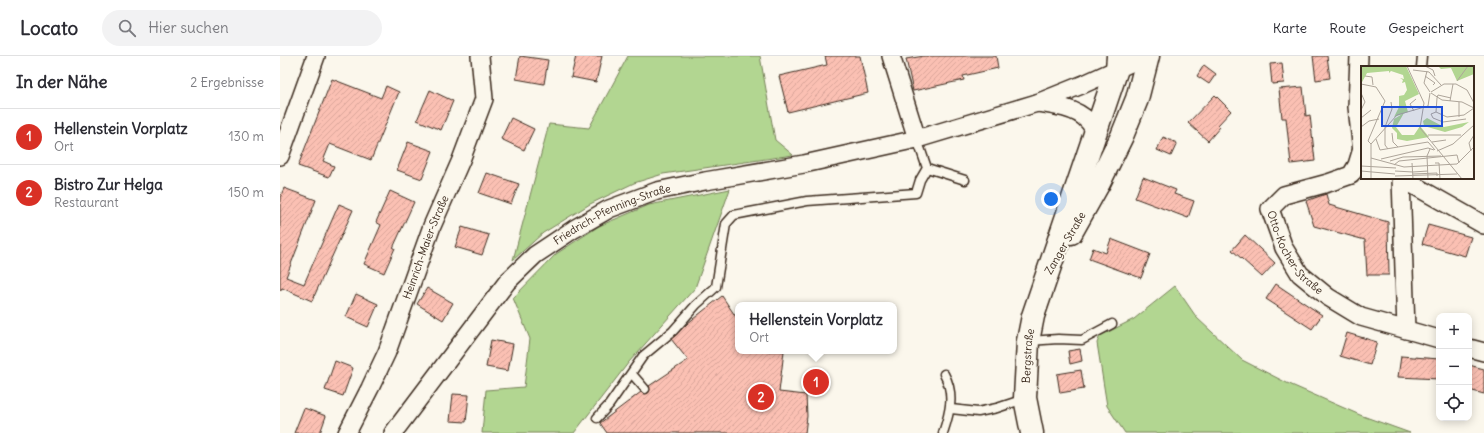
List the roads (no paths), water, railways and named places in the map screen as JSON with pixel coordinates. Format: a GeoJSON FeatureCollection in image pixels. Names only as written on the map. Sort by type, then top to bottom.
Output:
{"type":"FeatureCollection","features":[{"type":"Feature","properties":{"kind":"street"},"geometry":{"type":"LineString","coordinates":[[280,156],[316,56]]}},
{"type":"Feature","properties":{"kind":"street","name":"Heinrich-Maier-Straße"},"geometry":{"type":"LineString","coordinates":[[347,433],[370,388],[386,352],[432,226],[461,160],[484,99],[480,56]]}},
{"type":"Feature","properties":{"kind":"street"},"geometry":{"type":"LineString","coordinates":[[891,56],[917,139]]}},
{"type":"Feature","properties":{"kind":"street","name":"Friedrich-Pfenning-Straße"},"geometry":{"type":"LineString","coordinates":[[393,433],[507,282],[535,255],[581,225],[609,210],[657,191],[804,164],[917,139],[1037,103],[1084,84],[1117,62],[1147,56]]}},
{"type":"Feature","properties":{"kind":"street","name":"Zanger Straße"},"geometry":{"type":"LineString","coordinates":[[1044,279],[1100,183],[1122,136],[1137,99],[1147,56]]}},
{"type":"Feature","properties":{"kind":"street"},"geometry":{"type":"LineString","coordinates":[[1359,56],[1357,107],[1361,143]]}},
{"type":"Feature","properties":{"kind":"street","name":"Zanger Straße"},"geometry":{"type":"LineString","coordinates":[[1044,279],[1095,132],[1117,62]]}},
{"type":"Feature","properties":{"kind":"street","name":"Friedrich-Pfenning-Straße"},"geometry":{"type":"LineString","coordinates":[[1037,103],[1063,107],[1081,115],[1088,120],[1095,132]]}},
{"type":"Feature","properties":{"kind":"street","name":"Otto-Kocher-Straße"},"geometry":{"type":"LineString","coordinates":[[1361,155],[1351,175],[1284,195],[1270,210],[1284,248],[1300,274],[1328,297],[1361,317],[1436,338]]}},
{"type":"Feature","properties":{"kind":"street"},"geometry":{"type":"LineString","coordinates":[[1406,330],[1406,180],[1484,225]]}},
{"type":"Feature","properties":{"kind":"street","name":"Bergstraße"},"geometry":{"type":"LineString","coordinates":[[1032,433],[1025,398],[1028,341],[1033,316],[1044,279]]}},
{"type":"Feature","properties":{"kind":"street"},"geometry":{"type":"LineString","coordinates":[[1472,349],[1484,352]]}},
{"type":"Feature","properties":{"kind":"lane"},"geometry":{"type":"LineString","coordinates":[[1421,66],[1422,56]]}},
{"type":"Feature","properties":{"kind":"lane"},"geometry":{"type":"LineString","coordinates":[[597,418],[609,405],[632,374],[643,356],[673,332],[696,306],[716,287],[726,224],[734,214],[807,201],[916,193],[920,180],[927,168],[917,139]]}},
{"type":"Feature","properties":{"kind":"lane"},"geometry":{"type":"LineString","coordinates":[[927,168],[965,180]]}},
{"type":"Feature","properties":{"kind":"lane"},"geometry":{"type":"LineString","coordinates":[[1028,341],[1058,339],[1082,340],[1112,324]]}},
{"type":"Feature","properties":{"kind":"lane"},"geometry":{"type":"LineString","coordinates":[[632,374],[645,389]]}},
{"type":"Feature","properties":{"kind":"lane"},"geometry":{"type":"LineString","coordinates":[[943,433],[951,409],[949,384],[944,374]]}},
{"type":"Feature","properties":{"kind":"lane"},"geometry":{"type":"LineString","coordinates":[[951,409],[978,412],[997,408],[1025,398]]}},
{"type":"Feature","properties":{"kind":"place","name":"Hellenstein Vorplatz"},"geometry":{"type":"Point","coordinates":[816,382]}},
{"type":"Feature","properties":{"kind":"place","name":"Bistro Zur Helga"},"geometry":{"type":"Point","coordinates":[761,397]}}]}
